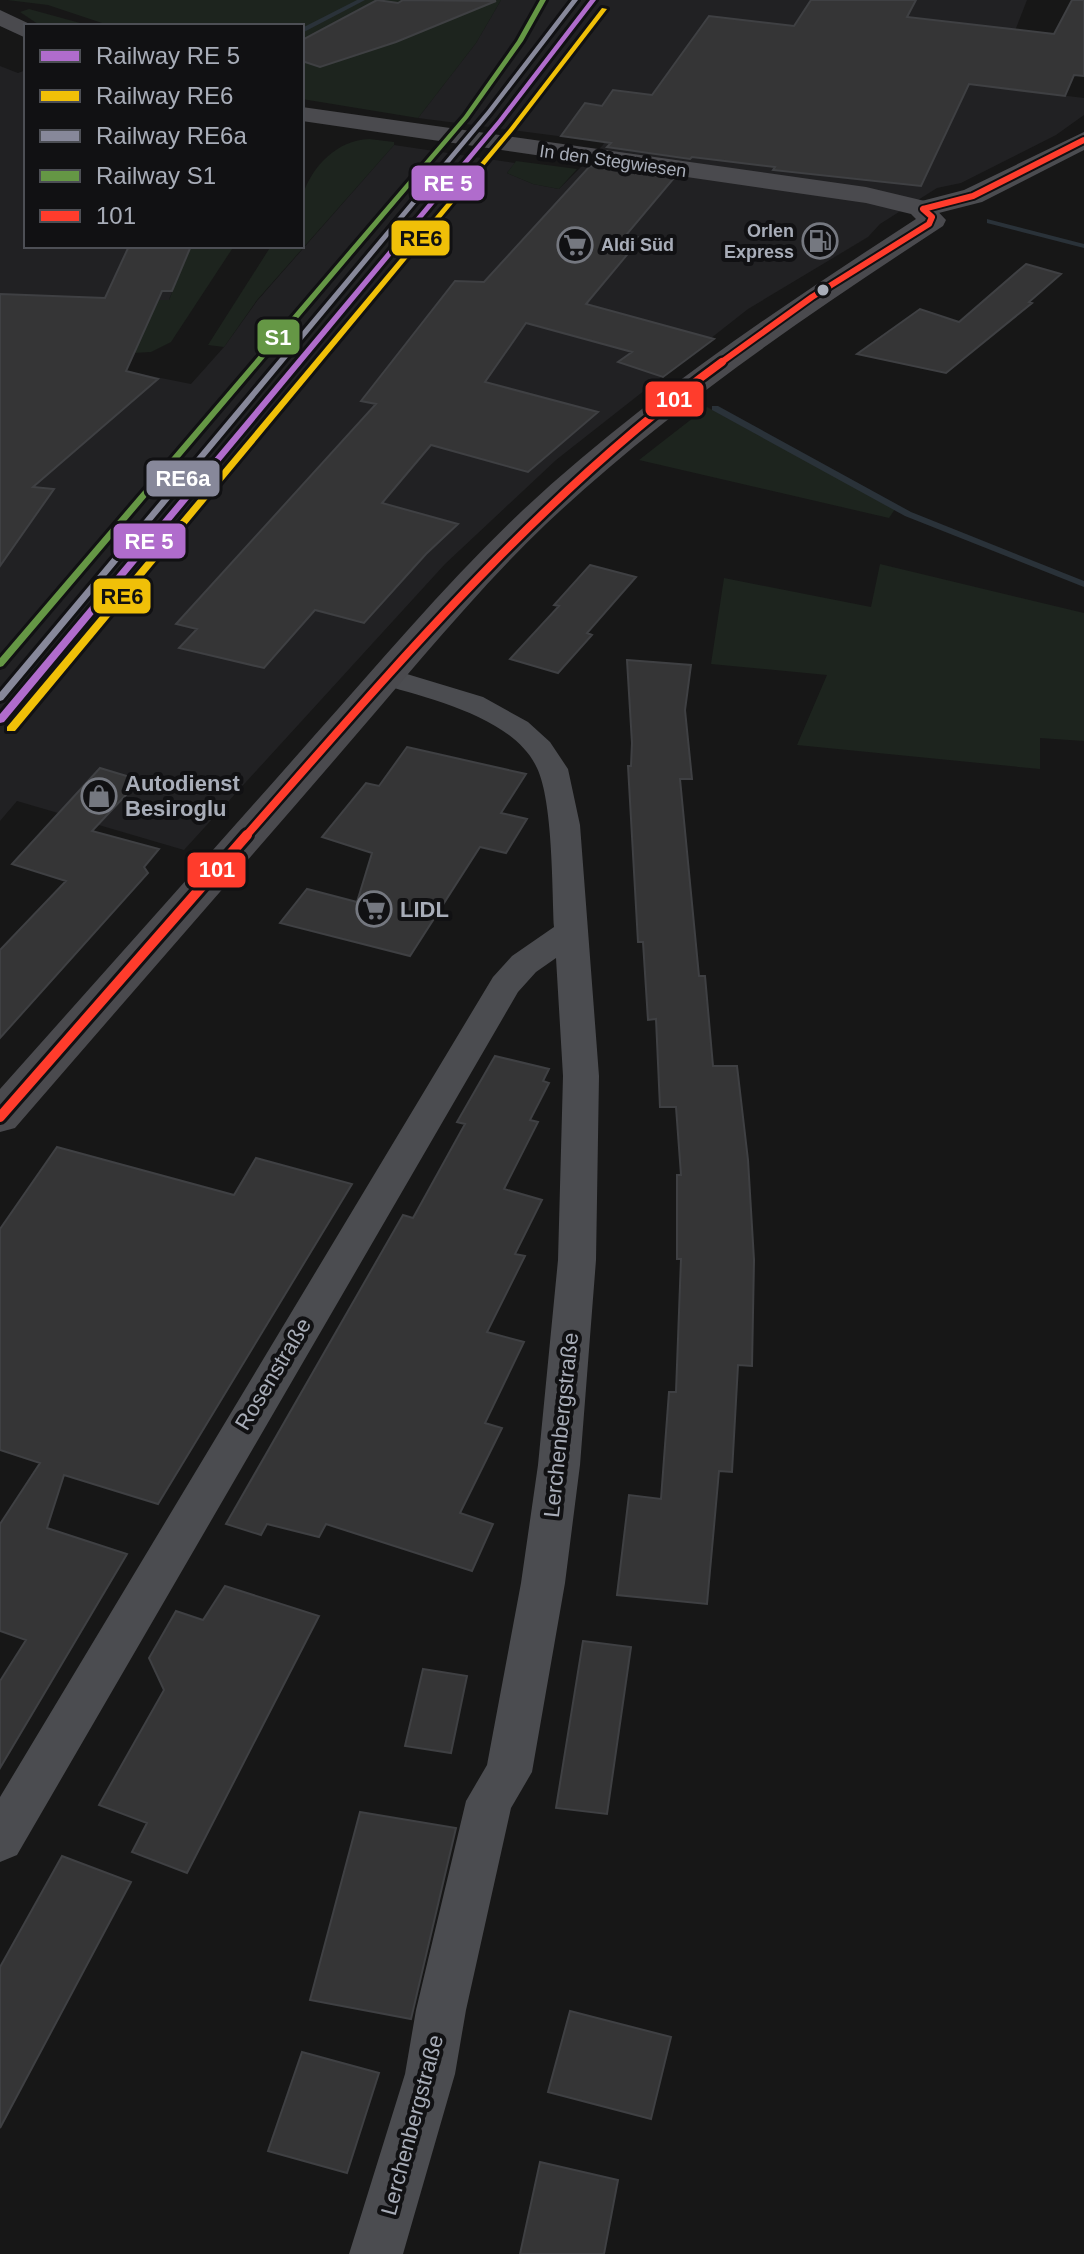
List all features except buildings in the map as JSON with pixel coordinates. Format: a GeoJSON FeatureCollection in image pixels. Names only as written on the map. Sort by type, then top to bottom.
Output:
{"type":"FeatureCollection","features":[{"type":"Feature","properties":{"kind":"main road"},"geometry":{"type":"LineString","coordinates":[[1,22],[24,30]]}},
{"type":"Feature","properties":{"kind":"main road"},"geometry":{"type":"LineString","coordinates":[[1,22],[24,42]]}},
{"type":"Feature","properties":{"kind":"main road","name":"In den Stegwiesen"},"geometry":{"type":"LineString","coordinates":[[304,114],[527,149],[866,195],[923,209]]}},
{"type":"Feature","properties":{"kind":"main road"},"geometry":{"type":"LineString","coordinates":[[0,1117],[467,586],[533,519],[610,450],[679,396],[796,309],[929,224],[932,217],[923,209]]}},
{"type":"Feature","properties":{"kind":"street"},"geometry":{"type":"LineString","coordinates":[[923,209],[973,196],[1084,140]]}},
{"type":"Feature","properties":{"kind":"street","name":"Lerchenbergstraße"},"geometry":{"type":"LineString","coordinates":[[376,2254],[430,2074],[441,2010],[489,1801],[509,1772],[543,1583],[559,1465],[577,1260],[581,1076],[561,805],[557,781],[547,759],[529,738],[491,711],[453,695],[387,677]]}},
{"type":"Feature","properties":{"kind":"street","name":"Rosenstraße"},"geometry":{"type":"LineString","coordinates":[[0,1840],[505,985],[524,964],[572,931]]}},
{"type":"Feature","properties":{"kind":"shaded area"},"geometry":{"type":"Polygon","coordinates":[[[7,0],[501,0],[476,43],[418,118],[304,99],[304,24],[105,24],[48,5],[7,0]]]}},
{"type":"Feature","properties":{"kind":"shaded area"},"geometry":{"type":"Polygon","coordinates":[[[501,0],[1027,0],[993,87],[1084,98],[1084,115],[1056,135],[961,183],[937,188],[880,224],[868,237],[748,309],[556,460],[445,564],[184,850],[17,801],[0,821],[0,66],[18,73],[24,71],[24,248],[190,248],[169,300],[158,300],[126,371],[191,384],[224,347],[257,301],[394,145],[515,163],[507,173],[533,184],[559,189],[603,145],[604,142],[418,118],[476,43],[501,0]]]}},
{"type":"Feature","properties":{"kind":"shaded area"},"geometry":{"type":"Polygon","coordinates":[[[29,9],[84,24],[38,24],[20,12],[29,9]]]}},
{"type":"Feature","properties":{"kind":"shaded area"},"geometry":{"type":"Polygon","coordinates":[[[358,140],[394,142],[394,145],[304,247],[304,193],[307,183],[328,156],[358,140]]]}},
{"type":"Feature","properties":{"kind":"shaded area"},"geometry":{"type":"Polygon","coordinates":[[[516,161],[577,169],[559,189],[533,184],[507,173],[516,161]]]}},
{"type":"Feature","properties":{"kind":"shaded area"},"geometry":{"type":"Polygon","coordinates":[[[190,248],[233,248],[171,342],[151,352],[132,353],[158,300],[169,300],[190,248]]]}},
{"type":"Feature","properties":{"kind":"shaded area"},"geometry":{"type":"Polygon","coordinates":[[[270,248],[303,248],[257,300],[224,347],[208,345],[270,248]]]}},
{"type":"Feature","properties":{"kind":"shaded area"},"geometry":{"type":"Polygon","coordinates":[[[707,407],[895,509],[889,518],[639,460],[707,407]]]}},
{"type":"Feature","properties":{"kind":"shaded area"},"geometry":{"type":"Polygon","coordinates":[[[880,564],[1084,613],[1084,741],[1040,738],[1040,769],[797,745],[827,675],[711,664],[724,578],[871,607],[880,564]]]}},
{"type":"Feature","properties":{"kind":"waterway"},"geometry":{"type":"LineString","coordinates":[[304,30],[362,0]]}},
{"type":"Feature","properties":{"kind":"waterway"},"geometry":{"type":"LineString","coordinates":[[990,221],[1084,246]]}},
{"type":"Feature","properties":{"kind":"waterway"},"geometry":{"type":"LineString","coordinates":[[715,408],[908,514],[1084,584]]}},
{"type":"Feature","properties":{"kind":"transit line"},"geometry":{"type":"LineString","coordinates":[[0,720],[500,121],[593,0]]}},
{"type":"Feature","properties":{"kind":"transit line","name":"101"},"geometry":{"type":"LineString","coordinates":[[923,209],[973,196],[1084,140]]}},
{"type":"Feature","properties":{"kind":"transit line","name":"101"},"geometry":{"type":"LineString","coordinates":[[0,1117],[434,622],[517,536],[606,454],[699,379],[812,297],[929,224],[932,217],[923,209]]}},
{"type":"Feature","properties":{"kind":"rail line","name":"S1"},"geometry":{"type":"LineString","coordinates":[[0,664],[466,117],[520,41],[543,0]]}},
{"type":"Feature","properties":{"kind":"rail line","name":"RE6a"},"geometry":{"type":"LineString","coordinates":[[0,698],[489,112],[575,0]]}},
{"type":"Feature","properties":{"kind":"rail line","name":"RE6"},"geometry":{"type":"LineString","coordinates":[[11,729],[511,130],[604,9]]}},
{"type":"Feature","properties":{"kind":"place","name":"Orlen Express"},"geometry":{"type":"Point","coordinates":[820,241]}},
{"type":"Feature","properties":{"kind":"place","name":"Aldi Süd"},"geometry":{"type":"Point","coordinates":[575,245]}},
{"type":"Feature","properties":{"kind":"place","name":"Autodienst Besiroglu"},"geometry":{"type":"Point","coordinates":[99,796]}},
{"type":"Feature","properties":{"kind":"place","name":"LIDL"},"geometry":{"type":"Point","coordinates":[374,909]}}]}
